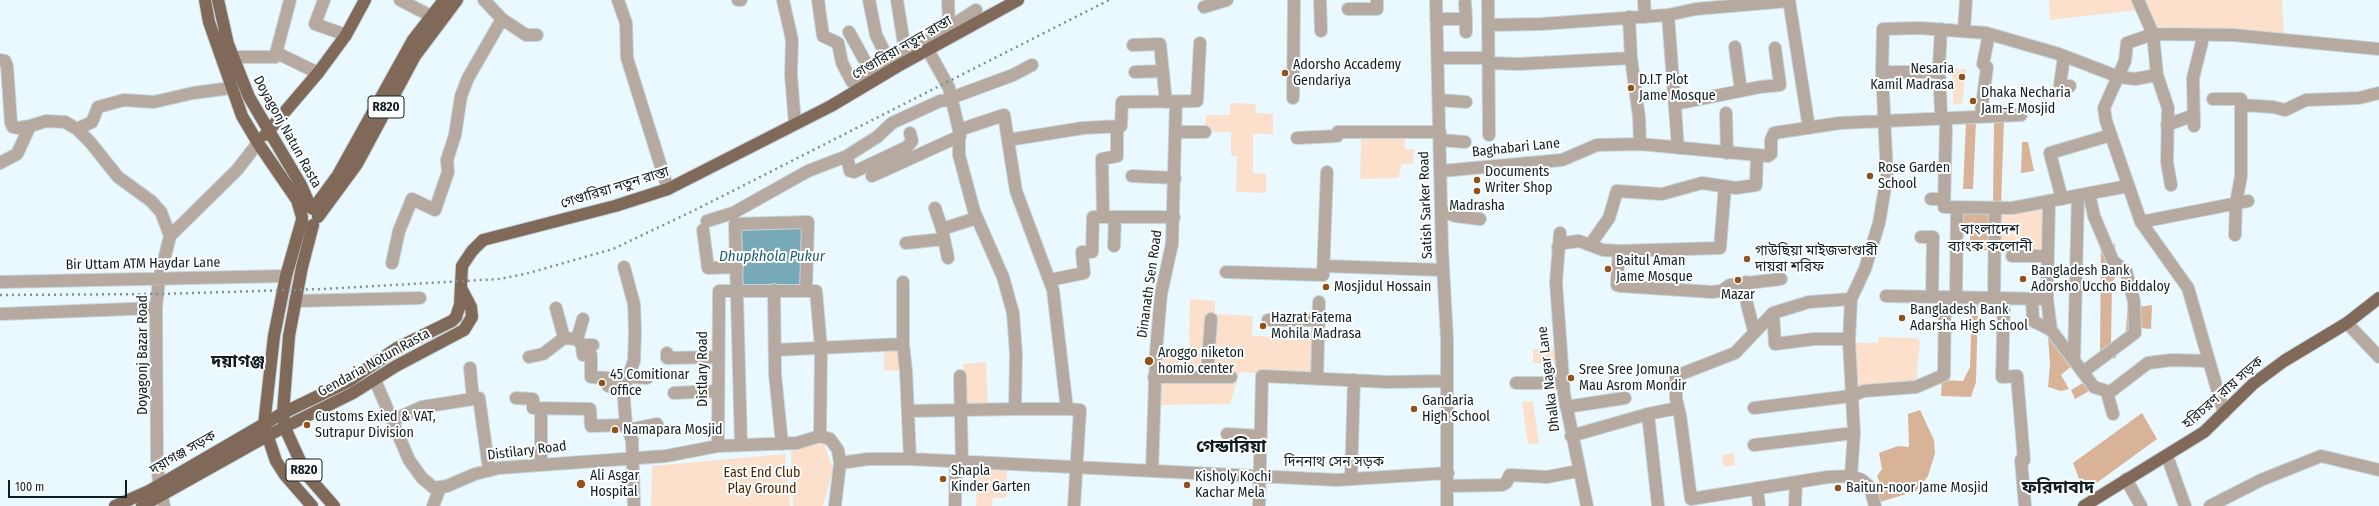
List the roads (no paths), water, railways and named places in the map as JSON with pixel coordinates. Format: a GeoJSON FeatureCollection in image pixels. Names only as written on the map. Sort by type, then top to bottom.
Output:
{"type":"FeatureCollection","features":[{"type":"Feature","properties":{"kind":"main road","name":"Doyagonj Natun Rasta"},"geometry":{"type":"LineString","coordinates":[[205,0],[209,22],[242,116],[258,143],[297,200],[310,216]]}},
{"type":"Feature","properties":{"kind":"main road","name":"Doyagonj Natun Rasta"},"geometry":{"type":"LineString","coordinates":[[218,0],[233,57],[244,85],[305,195],[310,216]]}},
{"type":"Feature","properties":{"kind":"main road"},"geometry":{"type":"LineString","coordinates":[[258,143],[318,73],[346,35],[365,0]]}},
{"type":"Feature","properties":{"kind":"main road","name":"R820"},"geometry":{"type":"LineString","coordinates":[[312,506],[285,476],[276,461],[265,431],[274,336],[286,276],[310,216],[338,175],[413,40],[444,0]]}},
{"type":"Feature","properties":{"kind":"main road","name":"R820"},"geometry":{"type":"LineString","coordinates":[[334,506],[306,474],[285,428],[283,413],[285,370],[310,216],[357,164],[415,56],[457,0]]}},
{"type":"Feature","properties":{"kind":"main road","name":"গেণ্ডারিয়া নতুন রাস্তা"},"geometry":{"type":"LineString","coordinates":[[265,431],[283,413],[340,385],[397,348],[452,321],[458,311],[461,288],[461,272],[464,262],[483,240],[615,206],[668,190],[831,106],[1018,0]]}},
{"type":"Feature","properties":{"kind":"main road"},"geometry":{"type":"LineString","coordinates":[[231,88],[244,85]]}},
{"type":"Feature","properties":{"kind":"main road"},"geometry":{"type":"LineString","coordinates":[[305,195],[314,197],[323,195]]}},
{"type":"Feature","properties":{"kind":"main road","name":"Gendaria Notun Rasta"},"geometry":{"type":"LineString","coordinates":[[265,431],[285,428],[346,397],[396,366],[461,332],[467,327],[472,317],[471,307],[461,288]]}},
{"type":"Feature","properties":{"kind":"main road","name":"হরিচরণ রায় সড়ক"},"geometry":{"type":"LineString","coordinates":[[2084,506],[2204,432],[2253,384],[2284,361],[2347,323],[2379,299]]}},
{"type":"Feature","properties":{"kind":"main road"},"geometry":{"type":"LineString","coordinates":[[340,385],[346,397]]}},
{"type":"Feature","properties":{"kind":"main road","name":"দয়াগঞ্জ সড়ক"},"geometry":{"type":"LineString","coordinates":[[142,506],[265,431]]}},
{"type":"Feature","properties":{"kind":"main road","name":"দয়াগঞ্জ সড়ক"},"geometry":{"type":"LineString","coordinates":[[116,506],[162,495]]}},
{"type":"Feature","properties":{"kind":"street"},"geometry":{"type":"LineString","coordinates":[[233,57],[275,57],[290,0]]}},
{"type":"Feature","properties":{"kind":"street"},"geometry":{"type":"LineString","coordinates":[[324,0],[315,24],[346,35]]}},
{"type":"Feature","properties":{"kind":"street"},"geometry":{"type":"LineString","coordinates":[[400,0],[431,16]]}},
{"type":"Feature","properties":{"kind":"street"},"geometry":{"type":"LineString","coordinates":[[484,0],[502,19],[526,36],[537,35]]}},
{"type":"Feature","properties":{"kind":"street"},"geometry":{"type":"LineString","coordinates":[[618,0],[626,23],[627,58],[668,190]]}},
{"type":"Feature","properties":{"kind":"street"},"geometry":{"type":"LineString","coordinates":[[783,0],[792,40],[791,75],[795,124]]}},
{"type":"Feature","properties":{"kind":"street"},"geometry":{"type":"LineString","coordinates":[[818,0],[823,36],[838,43],[842,63],[852,82],[871,72],[888,59],[931,39],[976,10]]}},
{"type":"Feature","properties":{"kind":"street"},"geometry":{"type":"LineString","coordinates":[[870,0],[876,35],[888,59]]}},
{"type":"Feature","properties":{"kind":"street"},"geometry":{"type":"LineString","coordinates":[[897,0],[905,51]]}},
{"type":"Feature","properties":{"kind":"street"},"geometry":{"type":"LineString","coordinates":[[948,0],[949,26]]}},
{"type":"Feature","properties":{"kind":"street"},"geometry":{"type":"LineString","coordinates":[[1204,7],[1227,0]]}},
{"type":"Feature","properties":{"kind":"street"},"geometry":{"type":"LineString","coordinates":[[1293,98],[1294,0]]}},
{"type":"Feature","properties":{"kind":"street"},"geometry":{"type":"LineString","coordinates":[[1320,0],[1321,31]]}},
{"type":"Feature","properties":{"kind":"street"},"geometry":{"type":"LineString","coordinates":[[1348,9],[1377,9],[1377,0]]}},
{"type":"Feature","properties":{"kind":"street","name":"Satish Sarker Road"},"geometry":{"type":"LineString","coordinates":[[1436,0],[1447,381],[1447,506]]}},
{"type":"Feature","properties":{"kind":"street"},"geometry":{"type":"LineString","coordinates":[[1488,0],[1489,135]]}},
{"type":"Feature","properties":{"kind":"street"},"geometry":{"type":"LineString","coordinates":[[1644,0],[1645,16]]}},
{"type":"Feature","properties":{"kind":"street"},"geometry":{"type":"LineString","coordinates":[[1964,31],[1966,0]]}},
{"type":"Feature","properties":{"kind":"street"},"geometry":{"type":"LineString","coordinates":[[2138,0],[2153,34],[2157,76],[2168,108],[2167,162],[2171,185]]}},
{"type":"Feature","properties":{"kind":"street"},"geometry":{"type":"LineString","coordinates":[[1488,25],[1542,24],[1668,15],[1696,9],[1789,1],[1809,128]]}},
{"type":"Feature","properties":{"kind":"street"},"geometry":{"type":"LineString","coordinates":[[1465,3],[1466,32]]}},
{"type":"Feature","properties":{"kind":"street"},"geometry":{"type":"LineString","coordinates":[[1668,15],[1678,148]]}},
{"type":"Feature","properties":{"kind":"street"},"geometry":{"type":"LineString","coordinates":[[1629,17],[1631,58],[1637,89],[1640,144],[1728,153],[1770,155],[1771,140],[1774,133],[1840,123],[2021,115]]}},
{"type":"Feature","properties":{"kind":"street"},"geometry":{"type":"LineString","coordinates":[[392,263],[399,231],[412,199],[435,210],[448,172],[447,160],[455,135],[461,96],[468,78],[502,19]]}},
{"type":"Feature","properties":{"kind":"street"},"geometry":{"type":"LineString","coordinates":[[1436,19],[1466,20]]}},
{"type":"Feature","properties":{"kind":"street"},"geometry":{"type":"LineString","coordinates":[[1851,476],[1854,433],[1849,339],[1851,299],[1864,269],[1879,223],[1887,176],[1882,72],[1883,29],[1941,29],[1989,34],[2064,56],[2119,77],[2135,79],[2157,76]]}},
{"type":"Feature","properties":{"kind":"street"},"geometry":{"type":"LineString","coordinates":[[1941,29],[1939,72],[1941,113]]}},
{"type":"Feature","properties":{"kind":"street"},"geometry":{"type":"LineString","coordinates":[[849,32],[871,72]]}},
{"type":"Feature","properties":{"kind":"street"},"geometry":{"type":"LineString","coordinates":[[1981,113],[1986,67],[1983,64],[1989,34]]}},
{"type":"Feature","properties":{"kind":"street"},"geometry":{"type":"LineString","coordinates":[[2224,413],[2188,288],[2141,222],[2110,135],[2104,108],[2125,61],[2126,43],[2153,34],[2256,36],[2379,49]]}},
{"type":"Feature","properties":{"kind":"street"},"geometry":{"type":"LineString","coordinates":[[2167,125],[2194,120],[2193,78],[2202,42],[2201,35]]}},
{"type":"Feature","properties":{"kind":"street"},"geometry":{"type":"LineString","coordinates":[[1008,140],[1083,128],[1122,126],[1122,102],[1197,101],[1200,43]]}},
{"type":"Feature","properties":{"kind":"street","name":"Dinanath Sen Road"},"geometry":{"type":"LineString","coordinates":[[1133,45],[1160,44],[1163,70],[1171,102],[1176,132],[1172,244],[1161,294],[1154,377],[1152,471]]}},
{"type":"Feature","properties":{"kind":"street"},"geometry":{"type":"LineString","coordinates":[[1735,47],[1741,91]]}},
{"type":"Feature","properties":{"kind":"street"},"geometry":{"type":"LineString","coordinates":[[1675,104],[1780,85],[1775,48]]}},
{"type":"Feature","properties":{"kind":"street"},"geometry":{"type":"LineString","coordinates":[[928,50],[949,88],[959,133],[959,155],[977,218],[1003,277],[1013,313],[1016,354],[1015,409]]}},
{"type":"Feature","properties":{"kind":"street"},"geometry":{"type":"LineString","coordinates":[[277,53],[318,73]]}},
{"type":"Feature","properties":{"kind":"street"},"geometry":{"type":"LineString","coordinates":[[2064,56],[2060,85],[2070,86]]}},
{"type":"Feature","properties":{"kind":"street"},"geometry":{"type":"LineString","coordinates":[[1438,58],[1488,60],[1519,64],[1631,58]]}},
{"type":"Feature","properties":{"kind":"street"},"geometry":{"type":"LineString","coordinates":[[0,60],[5,61],[7,66],[11,123],[14,127],[18,128],[30,126],[46,121],[65,122],[77,129],[118,177],[151,201],[161,212],[170,236],[237,170],[258,143]]}},
{"type":"Feature","properties":{"kind":"street"},"geometry":{"type":"LineString","coordinates":[[737,266],[708,268],[705,226],[733,213],[808,171],[847,156],[877,137],[892,123],[940,101],[951,99],[1013,75],[1032,65]]}},
{"type":"Feature","properties":{"kind":"street"},"geometry":{"type":"LineString","coordinates":[[1135,72],[1163,70]]}},
{"type":"Feature","properties":{"kind":"street"},"geometry":{"type":"LineString","coordinates":[[1882,72],[1939,72]]}},
{"type":"Feature","properties":{"kind":"street"},"geometry":{"type":"LineString","coordinates":[[77,129],[92,122],[98,106],[124,100],[154,102],[193,93],[231,88]]}},
{"type":"Feature","properties":{"kind":"street"},"geometry":{"type":"LineString","coordinates":[[2241,105],[2273,107],[2285,110],[2306,100],[2359,98],[2379,93]]}},
{"type":"Feature","properties":{"kind":"street"},"geometry":{"type":"LineString","coordinates":[[2213,99],[2241,99],[2242,202],[2235,235]]}},
{"type":"Feature","properties":{"kind":"street"},"geometry":{"type":"LineString","coordinates":[[1440,100],[1466,102]]}},
{"type":"Feature","properties":{"kind":"street"},"geometry":{"type":"LineString","coordinates":[[1726,113],[1728,153]]}},
{"type":"Feature","properties":{"kind":"street"},"geometry":{"type":"LineString","coordinates":[[872,176],[959,133],[1004,115],[1016,191],[1054,290],[1067,409]]}},
{"type":"Feature","properties":{"kind":"street"},"geometry":{"type":"LineString","coordinates":[[0,163],[17,154],[30,126]]}},
{"type":"Feature","properties":{"kind":"street"},"geometry":{"type":"LineString","coordinates":[[1114,246],[1102,159],[1117,156],[1117,127]]}},
{"type":"Feature","properties":{"kind":"street"},"geometry":{"type":"LineString","coordinates":[[1946,127],[1944,207],[2012,208],[2128,186]]}},
{"type":"Feature","properties":{"kind":"street"},"geometry":{"type":"LineString","coordinates":[[1176,132],[1205,132]]}},
{"type":"Feature","properties":{"kind":"street"},"geometry":{"type":"LineString","coordinates":[[1297,138],[1338,136],[1338,132],[1440,136],[1466,142]]}},
{"type":"Feature","properties":{"kind":"street"},"geometry":{"type":"LineString","coordinates":[[847,156],[850,171],[854,172],[907,147],[912,141],[910,134]]}},
{"type":"Feature","properties":{"kind":"street"},"geometry":{"type":"LineString","coordinates":[[2062,199],[2050,153],[2110,135]]}},
{"type":"Feature","properties":{"kind":"street","name":"Baghabari Lane"},"geometry":{"type":"LineString","coordinates":[[1441,172],[1562,160],[1597,145],[1640,144]]}},
{"type":"Feature","properties":{"kind":"street"},"geometry":{"type":"LineString","coordinates":[[1590,245],[1608,218],[1618,191],[1662,194],[1702,183],[1736,188],[1756,185],[1757,155]]}},
{"type":"Feature","properties":{"kind":"street"},"geometry":{"type":"LineString","coordinates":[[1226,272],[1323,275],[1328,172]]}},
{"type":"Feature","properties":{"kind":"street"},"geometry":{"type":"LineString","coordinates":[[1132,176],[1175,178]]}},
{"type":"Feature","properties":{"kind":"street"},"geometry":{"type":"LineString","coordinates":[[1558,247],[1564,243],[1579,241],[1603,250],[1619,252],[1720,248],[1725,186]]}},
{"type":"Feature","properties":{"kind":"street"},"geometry":{"type":"LineString","coordinates":[[2074,360],[2083,194]]}},
{"type":"Feature","properties":{"kind":"street"},"geometry":{"type":"LineString","coordinates":[[2083,194],[2094,216],[2112,262],[2126,271],[2134,300],[2135,333],[2083,372]]}},
{"type":"Feature","properties":{"kind":"street"},"geometry":{"type":"LineString","coordinates":[[1931,200],[1944,199]]}},
{"type":"Feature","properties":{"kind":"street"},"geometry":{"type":"LineString","coordinates":[[2049,201],[2048,299],[2051,330]]}},
{"type":"Feature","properties":{"kind":"street"},"geometry":{"type":"LineString","coordinates":[[2141,222],[2242,202]]}},
{"type":"Feature","properties":{"kind":"street"},"geometry":{"type":"LineString","coordinates":[[935,208],[943,234],[948,258]]}},
{"type":"Feature","properties":{"kind":"street"},"geometry":{"type":"LineString","coordinates":[[1754,408],[1851,396],[1864,391],[1916,387],[1944,375],[1957,208]]}},
{"type":"Feature","properties":{"kind":"street"},"geometry":{"type":"LineString","coordinates":[[1995,208],[2002,377],[2016,376],[2024,460],[2021,460],[2025,506]]}},
{"type":"Feature","properties":{"kind":"street"},"geometry":{"type":"LineString","coordinates":[[1442,211],[1455,216],[1480,219]]}},
{"type":"Feature","properties":{"kind":"street"},"geometry":{"type":"LineString","coordinates":[[1050,280],[1084,273],[1082,252],[1092,252],[1093,217],[1174,217]]}},
{"type":"Feature","properties":{"kind":"street"},"geometry":{"type":"LineString","coordinates":[[906,243],[943,234],[977,218]]}},
{"type":"Feature","properties":{"kind":"street"},"geometry":{"type":"LineString","coordinates":[[741,444],[739,291],[736,224],[808,222],[806,291]]}},
{"type":"Feature","properties":{"kind":"street","name":"Dhalka Nagar Lane"},"geometry":{"type":"LineString","coordinates":[[1560,233],[1556,282],[1557,319],[1563,384],[1571,436],[1587,506]]}},
{"type":"Feature","properties":{"kind":"street","name":"Doyagonj Bazar Road"},"geometry":{"type":"LineString","coordinates":[[162,495],[157,457],[156,308],[159,280],[170,236]]}},
{"type":"Feature","properties":{"kind":"street"},"geometry":{"type":"LineString","coordinates":[[1921,237],[1933,237],[1932,297]]}},
{"type":"Feature","properties":{"kind":"street"},"geometry":{"type":"LineString","coordinates":[[1619,252],[1617,285],[1620,286],[1712,292],[1721,291],[1730,285],[1781,279]]}},
{"type":"Feature","properties":{"kind":"street"},"geometry":{"type":"LineString","coordinates":[[2012,256],[2048,256]]}},
{"type":"Feature","properties":{"kind":"street"},"geometry":{"type":"LineString","coordinates":[[1324,266],[1443,270]]}},
{"type":"Feature","properties":{"kind":"street"},"geometry":{"type":"LineString","coordinates":[[624,267],[631,287],[635,318],[634,361],[624,388],[627,428],[632,440],[634,506]]}},
{"type":"Feature","properties":{"kind":"street","name":"Bir Uttam ATM Haydar Lane"},"geometry":{"type":"LineString","coordinates":[[0,282],[159,280],[286,276]]}},
{"type":"Feature","properties":{"kind":"street"},"geometry":{"type":"LineString","coordinates":[[903,282],[903,344],[910,459]]}},
{"type":"Feature","properties":{"kind":"street"},"geometry":{"type":"LineString","coordinates":[[1746,282],[1747,304],[1754,331]]}},
{"type":"Feature","properties":{"kind":"street"},"geometry":{"type":"LineString","coordinates":[[774,290],[775,374],[782,444]]}},
{"type":"Feature","properties":{"kind":"street","name":"Distlary Road"},"geometry":{"type":"LineString","coordinates":[[718,446],[717,357],[719,291],[739,291]]}},
{"type":"Feature","properties":{"kind":"street"},"geometry":{"type":"LineString","coordinates":[[739,291],[816,291],[821,348],[820,436],[830,439],[838,450],[840,463],[835,506]]}},
{"type":"Feature","properties":{"kind":"street"},"geometry":{"type":"LineString","coordinates":[[1886,296],[2048,299]]}},
{"type":"Feature","properties":{"kind":"street"},"geometry":{"type":"LineString","coordinates":[[295,301],[420,298]]}},
{"type":"Feature","properties":{"kind":"street"},"geometry":{"type":"LineString","coordinates":[[2032,298],[2034,321],[2051,330],[2094,386],[2110,392]]}},
{"type":"Feature","properties":{"kind":"street"},"geometry":{"type":"LineString","coordinates":[[1851,299],[1809,302],[1774,313],[1754,331],[1735,353],[1676,376],[1678,408],[1691,499],[1796,482],[1851,476],[1862,480],[1870,487],[1875,506]]}},
{"type":"Feature","properties":{"kind":"street"},"geometry":{"type":"LineString","coordinates":[[1317,379],[1319,302]]}},
{"type":"Feature","properties":{"kind":"street"},"geometry":{"type":"LineString","coordinates":[[0,314],[156,308]]}},
{"type":"Feature","properties":{"kind":"street"},"geometry":{"type":"LineString","coordinates":[[556,308],[564,338],[591,355],[591,377],[608,378],[608,386],[624,388]]}},
{"type":"Feature","properties":{"kind":"street"},"geometry":{"type":"LineString","coordinates":[[1774,313],[1775,344],[1814,339],[1849,339]]}},
{"type":"Feature","properties":{"kind":"street"},"geometry":{"type":"LineString","coordinates":[[581,348],[583,319]]}},
{"type":"Feature","properties":{"kind":"street"},"geometry":{"type":"LineString","coordinates":[[1207,377],[1210,320]]}},
{"type":"Feature","properties":{"kind":"street"},"geometry":{"type":"LineString","coordinates":[[1268,320],[1318,320]]}},
{"type":"Feature","properties":{"kind":"street"},"geometry":{"type":"LineString","coordinates":[[2347,323],[2379,357]]}},
{"type":"Feature","properties":{"kind":"street"},"geometry":{"type":"LineString","coordinates":[[529,357],[543,354],[564,338]]}},
{"type":"Feature","properties":{"kind":"street"},"geometry":{"type":"LineString","coordinates":[[775,350],[903,344]]}},
{"type":"Feature","properties":{"kind":"street"},"geometry":{"type":"LineString","coordinates":[[667,353],[667,358],[717,357]]}},
{"type":"Feature","properties":{"kind":"street"},"geometry":{"type":"LineString","coordinates":[[2113,414],[2108,396],[2110,392],[2148,363],[2172,360],[2208,361]]}},
{"type":"Feature","properties":{"kind":"street"},"geometry":{"type":"LineString","coordinates":[[470,368],[473,398]]}},
{"type":"Feature","properties":{"kind":"street"},"geometry":{"type":"LineString","coordinates":[[955,506],[963,411],[960,376]]}},
{"type":"Feature","properties":{"kind":"street"},"geometry":{"type":"LineString","coordinates":[[1259,506],[1262,376],[1354,380],[1447,381]]}},
{"type":"Feature","properties":{"kind":"street"},"geometry":{"type":"LineString","coordinates":[[629,377],[647,378]]}},
{"type":"Feature","properties":{"kind":"street"},"geometry":{"type":"LineString","coordinates":[[1154,377],[1231,377]]}},
{"type":"Feature","properties":{"kind":"street"},"geometry":{"type":"LineString","coordinates":[[375,380],[409,460],[417,474],[430,486],[440,488],[433,506]]}},
{"type":"Feature","properties":{"kind":"street"},"geometry":{"type":"LineString","coordinates":[[1350,479],[1354,380]]}},
{"type":"Feature","properties":{"kind":"street"},"geometry":{"type":"LineString","coordinates":[[1516,384],[1563,384]]}},
{"type":"Feature","properties":{"kind":"street"},"geometry":{"type":"LineString","coordinates":[[674,393],[718,391]]}},
{"type":"Feature","properties":{"kind":"street"},"geometry":{"type":"LineString","coordinates":[[393,420],[422,407],[479,398],[489,470]]}},
{"type":"Feature","properties":{"kind":"street"},"geometry":{"type":"LineString","coordinates":[[516,398],[532,399],[533,408],[590,409],[591,426],[627,428],[657,424]]}},
{"type":"Feature","properties":{"kind":"street"},"geometry":{"type":"LineString","coordinates":[[1566,407],[1625,398]]}},
{"type":"Feature","properties":{"kind":"street"},"geometry":{"type":"LineString","coordinates":[[1571,436],[1648,414],[1678,408]]}},
{"type":"Feature","properties":{"kind":"street"},"geometry":{"type":"LineString","coordinates":[[908,412],[1015,409],[1080,410],[1074,506]]}},
{"type":"Feature","properties":{"kind":"street"},"geometry":{"type":"LineString","coordinates":[[540,464],[541,414]]}},
{"type":"Feature","properties":{"kind":"street"},"geometry":{"type":"LineString","coordinates":[[1648,414],[1658,504]]}},
{"type":"Feature","properties":{"kind":"street"},"geometry":{"type":"LineString","coordinates":[[1754,445],[1854,433]]}},
{"type":"Feature","properties":{"kind":"street"},"geometry":{"type":"LineString","coordinates":[[1227,434],[1260,436]]}},
{"type":"Feature","properties":{"kind":"street","name":"Distilary Road"},"geometry":{"type":"LineString","coordinates":[[440,488],[489,470],[540,464],[666,456],[718,446],[741,444],[782,444],[820,436]]}},
{"type":"Feature","properties":{"kind":"street"},"geometry":{"type":"LineString","coordinates":[[2167,456],[2185,506]]}},
{"type":"Feature","properties":{"kind":"street"},"geometry":{"type":"LineString","coordinates":[[2210,506],[2261,480],[2321,456],[2379,470]]}},
{"type":"Feature","properties":{"kind":"street"},"geometry":{"type":"LineString","coordinates":[[840,463],[868,460],[910,459],[959,463],[1076,467]]}},
{"type":"Feature","properties":{"kind":"street","name":"দিননাথ সেন সড়ক"},"geometry":{"type":"LineString","coordinates":[[1076,467],[1350,479],[1448,473]]}},
{"type":"Feature","properties":{"kind":"street"},"geometry":{"type":"LineString","coordinates":[[1448,486],[1502,485],[1506,483],[1510,475],[1547,477],[1578,471]]}},
{"type":"Feature","properties":{"kind":"street"},"geometry":{"type":"LineString","coordinates":[[2126,479],[2141,506]]}},
{"type":"Feature","properties":{"kind":"street"},"geometry":{"type":"LineString","coordinates":[[1795,506],[1796,482]]}},
{"type":"Feature","properties":{"kind":"street"},"geometry":{"type":"LineString","coordinates":[[1757,488],[1759,506]]}},
{"type":"Feature","properties":{"kind":"water","name":"Dhupkhola Pukur"},"geometry":{"type":"Polygon","coordinates":[[[805,225],[804,289],[747,289],[740,280],[738,226],[805,225]]]}},
{"type":"Feature","properties":{"kind":"railway"},"geometry":{"type":"LineString","coordinates":[[0,295],[161,294],[323,289],[499,279],[525,274],[613,249],[695,210],[1109,0]]}},
{"type":"Feature","properties":{"kind":"place","name":"Adorsho Accademy Gendariya"},"geometry":{"type":"Point","coordinates":[1285,73]}},
{"type":"Feature","properties":{"kind":"place","name":"Nesaria Kamil Madrasa"},"geometry":{"type":"Point","coordinates":[1962,77]}},
{"type":"Feature","properties":{"kind":"place","name":"D.I.T Plot Jame Mosque"},"geometry":{"type":"Point","coordinates":[1631,88]}},
{"type":"Feature","properties":{"kind":"place","name":"Dhaka Necharia Jam-E Mosjid"},"geometry":{"type":"Point","coordinates":[1973,101]}},
{"type":"Feature","properties":{"kind":"place","name":"Rose Garden School"},"geometry":{"type":"Point","coordinates":[1870,176]}},
{"type":"Feature","properties":{"kind":"place","name":"Documents Writer Shop"},"geometry":{"type":"Point","coordinates":[1477,180]}},
{"type":"Feature","properties":{"kind":"place","name":"Madrasha"},"geometry":{"type":"Point","coordinates":[1477,191]}},
{"type":"Feature","properties":{"kind":"place","name":"গাউছিয়া মাইজভাণ্ডারী দায়রা শরিফ"},"geometry":{"type":"Point","coordinates":[1747,259]}},
{"type":"Feature","properties":{"kind":"place","name":"Baitul Aman Jame Mosque"},"geometry":{"type":"Point","coordinates":[1608,269]}},
{"type":"Feature","properties":{"kind":"place","name":"Bangladesh Bank Adorsho Uccho Biddaloy"},"geometry":{"type":"Point","coordinates":[2023,279]}},
{"type":"Feature","properties":{"kind":"place","name":"Mazar"},"geometry":{"type":"Point","coordinates":[1738,280]}},
{"type":"Feature","properties":{"kind":"place","name":"Mosjidul Hossain"},"geometry":{"type":"Point","coordinates":[1326,287]}},
{"type":"Feature","properties":{"kind":"place","name":"Bangladesh Bank Adarsha High School"},"geometry":{"type":"Point","coordinates":[1902,318]}},
{"type":"Feature","properties":{"kind":"place","name":"Hazrat Fatema Mohila Madrasa"},"geometry":{"type":"Point","coordinates":[1263,326]}},
{"type":"Feature","properties":{"kind":"place","name":"Aroggo niketon homio center"},"geometry":{"type":"Point","coordinates":[1149,361]}},
{"type":"Feature","properties":{"kind":"place","name":"Sree Sree Jomuna Mau Asrom Mondir"},"geometry":{"type":"Point","coordinates":[1571,378]}},
{"type":"Feature","properties":{"kind":"place","name":"45 Comitionar office"},"geometry":{"type":"Point","coordinates":[602,383]}},
{"type":"Feature","properties":{"kind":"place","name":"Gandaria High School"},"geometry":{"type":"Point","coordinates":[1414,409]}},
{"type":"Feature","properties":{"kind":"place","name":"Customs Exied & VAT, Sutrapur Division"},"geometry":{"type":"Point","coordinates":[307,425]}},
{"type":"Feature","properties":{"kind":"place","name":"Namapara Mosjid"},"geometry":{"type":"Point","coordinates":[615,430]}},
{"type":"Feature","properties":{"kind":"place","name":"Shapla Kinder Garten"},"geometry":{"type":"Point","coordinates":[943,479]}},
{"type":"Feature","properties":{"kind":"place","name":"Ali Asgar Hospital"},"geometry":{"type":"Point","coordinates":[581,484]}},
{"type":"Feature","properties":{"kind":"place","name":"Kisholy Kochi Kachar Mela"},"geometry":{"type":"Point","coordinates":[1187,485]}},
{"type":"Feature","properties":{"kind":"place","name":"Baitun-noor Jame Mosjid"},"geometry":{"type":"Point","coordinates":[1838,488]}},
{"type":"Feature","properties":{"kind":"district","name":"বাংলাদেশ ব্যাংক কলোনী"},"geometry":{"type":"Point","coordinates":[1990,238]}},
{"type":"Feature","properties":{"kind":"district","name":"দয়াগঞ্জ"},"geometry":{"type":"Point","coordinates":[238,362]}},
{"type":"Feature","properties":{"kind":"district","name":"গেন্ডারিয়া"},"geometry":{"type":"Point","coordinates":[1231,447]}},
{"type":"Feature","properties":{"kind":"district","name":"ফরিদাবাদ"},"geometry":{"type":"Point","coordinates":[2058,488]}},
{"type":"Feature","properties":{"kind":"park label","name":"East End Club Play Ground"},"geometry":{"type":"Point","coordinates":[762,482]}}]}
